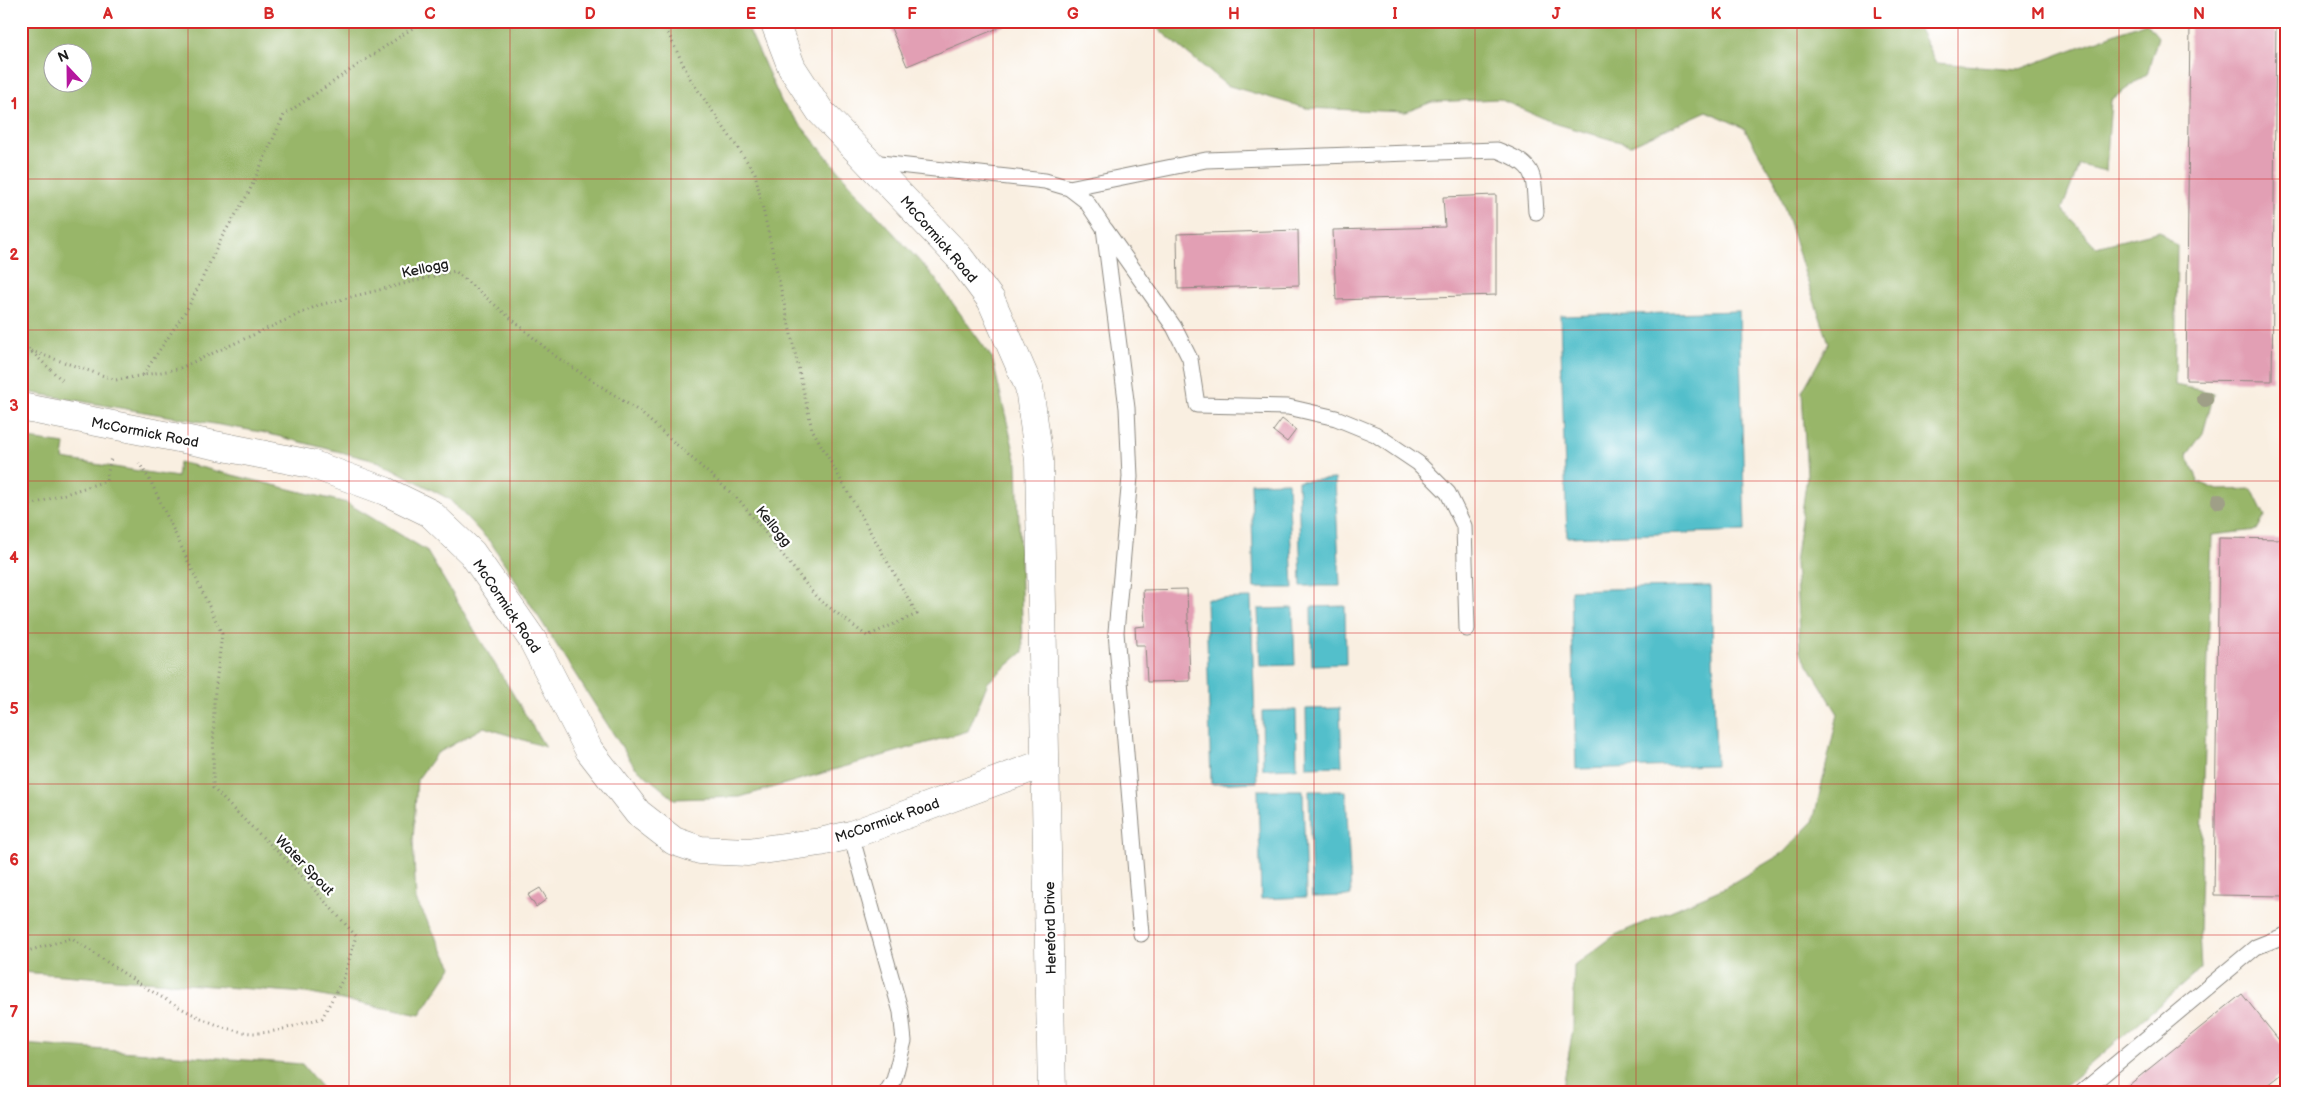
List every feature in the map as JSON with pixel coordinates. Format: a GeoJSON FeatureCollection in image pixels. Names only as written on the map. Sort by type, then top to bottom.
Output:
{"type":"FeatureCollection","features":[{"type":"Feature","properties":{"kind":"street","name":"McCormick Road"},"geometry":{"type":"LineString","coordinates":[[21,407],[310,464],[385,491],[430,513],[472,553],[532,640],[589,750],[638,813],[674,842],[700,850],[748,852],[820,842],[851,835],[1045,763],[1039,460],[1029,387],[991,300],[959,257],[820,111],[792,68],[774,21]]}},
{"type":"Feature","properties":{"kind":"street","name":"Hereford Drive"},"geometry":{"type":"LineString","coordinates":[[1045,763],[1052,1093]]}},
{"type":"Feature","properties":{"kind":"lane"},"geometry":{"type":"LineString","coordinates":[[1069,188],[1206,160],[1497,150],[1521,160],[1534,176],[1536,212]]}},
{"type":"Feature","properties":{"kind":"lane"},"geometry":{"type":"LineString","coordinates":[[870,162],[1045,181],[1069,188],[1086,201],[1174,327],[1190,359],[1197,405],[1288,407],[1336,418],[1375,434],[1418,464],[1448,493],[1464,526],[1467,629]]}},
{"type":"Feature","properties":{"kind":"lane"},"geometry":{"type":"LineString","coordinates":[[1104,228],[1127,408],[1130,477],[1116,632],[1141,934]]}},
{"type":"Feature","properties":{"kind":"lane"},"geometry":{"type":"LineString","coordinates":[[851,835],[901,1012],[904,1041],[894,1080],[886,1093]]}},
{"type":"Feature","properties":{"kind":"lane"},"geometry":{"type":"LineString","coordinates":[[2081,1093],[2256,947],[2286,935]]}},
{"type":"Feature","properties":{"kind":"path"},"geometry":{"type":"LineString","coordinates":[[143,375],[189,306],[222,237],[248,194],[284,115],[423,21]]}},
{"type":"Feature","properties":{"kind":"path","name":"Kellogg"},"geometry":{"type":"LineString","coordinates":[[31,351],[116,380],[178,369],[319,305],[455,271],[555,356],[640,412],[740,501],[817,598],[867,636],[917,614],[812,429],[755,173],[691,80],[662,21]]}},
{"type":"Feature","properties":{"kind":"path"},"geometry":{"type":"LineString","coordinates":[[21,508],[106,481],[117,427]]}},
{"type":"Feature","properties":{"kind":"path","name":"Water Spout"},"geometry":{"type":"LineString","coordinates":[[21,953],[72,938],[179,1007],[219,1027],[258,1033],[322,1018],[344,977],[356,936],[308,883],[213,788],[214,700],[222,634],[151,482],[117,427]]}},
{"type":"Feature","properties":{"kind":"green space"},"geometry":{"type":"Polygon","coordinates":[[[21,21],[745,21],[782,103],[864,201],[934,277],[992,358],[1017,464],[1023,652],[988,682],[968,731],[740,797],[674,799],[634,766],[492,544],[449,499],[380,462],[261,432],[21,391],[21,21]]]}},
{"type":"Feature","properties":{"kind":"green space"},"geometry":{"type":"Polygon","coordinates":[[[1154,21],[1915,21],[1936,63],[2020,69],[2146,22],[2158,37],[2147,74],[2111,100],[2106,171],[2079,165],[2062,209],[2096,247],[2160,231],[2177,246],[2175,385],[2214,393],[2203,433],[2187,455],[2199,482],[2218,490],[2252,489],[2265,516],[2257,530],[2212,535],[2199,932],[2201,969],[2057,1093],[1562,1093],[1573,1029],[1574,966],[1615,935],[1724,888],[1783,853],[1813,822],[1838,714],[1800,651],[1795,563],[1807,476],[1802,392],[1829,343],[1777,184],[1744,128],[1707,111],[1631,145],[1557,124],[1499,99],[1432,102],[1406,112],[1306,108],[1226,85],[1157,28],[1154,21]]]}},
{"type":"Feature","properties":{"kind":"green space"},"geometry":{"type":"Polygon","coordinates":[[[21,438],[65,444],[63,459],[177,477],[179,462],[347,503],[426,550],[545,747],[484,727],[436,754],[417,780],[413,840],[416,900],[452,967],[420,1015],[306,993],[21,972],[21,438]]]}},
{"type":"Feature","properties":{"kind":"green space"},"geometry":{"type":"Polygon","coordinates":[[[21,1044],[302,1064],[326,1093],[21,1093],[21,1044]]]}},
{"type":"Feature","properties":{"kind":"water"},"geometry":{"type":"Polygon","coordinates":[[[1739,311],[1745,531],[1567,537],[1560,316],[1739,311]]]}},
{"type":"Feature","properties":{"kind":"water"},"geometry":{"type":"Polygon","coordinates":[[[1335,479],[1340,586],[1301,586],[1298,481],[1335,479]]]}},
{"type":"Feature","properties":{"kind":"water"},"geometry":{"type":"Polygon","coordinates":[[[1288,482],[1293,588],[1254,588],[1251,483],[1288,482]]]}},
{"type":"Feature","properties":{"kind":"water"},"geometry":{"type":"Polygon","coordinates":[[[1711,586],[1716,765],[1576,769],[1571,590],[1711,586]]]}},
{"type":"Feature","properties":{"kind":"water"},"geometry":{"type":"Polygon","coordinates":[[[1251,598],[1257,782],[1211,784],[1206,599],[1251,598]]]}},
{"type":"Feature","properties":{"kind":"water"},"geometry":{"type":"Polygon","coordinates":[[[1345,606],[1346,664],[1312,665],[1311,607],[1345,606]]]}},
{"type":"Feature","properties":{"kind":"water"},"geometry":{"type":"Polygon","coordinates":[[[1293,608],[1295,665],[1260,666],[1258,609],[1293,608]]]}},
{"type":"Feature","properties":{"kind":"water"},"geometry":{"type":"Polygon","coordinates":[[[1340,708],[1342,766],[1307,767],[1306,709],[1340,708]]]}},
{"type":"Feature","properties":{"kind":"water"},"geometry":{"type":"Polygon","coordinates":[[[1296,710],[1297,768],[1263,769],[1262,711],[1296,710]]]}},
{"type":"Feature","properties":{"kind":"water"},"geometry":{"type":"Polygon","coordinates":[[[1258,790],[1303,790],[1306,897],[1261,899],[1258,790]]]}},
{"type":"Feature","properties":{"kind":"water"},"geometry":{"type":"Polygon","coordinates":[[[1309,791],[1346,791],[1351,896],[1312,897],[1309,791]]]}},
{"type":"Feature","properties":{"kind":"building"},"geometry":{"type":"Polygon","coordinates":[[[888,21],[1015,21],[907,66],[888,21]]]}},
{"type":"Feature","properties":{"kind":"building"},"geometry":{"type":"Polygon","coordinates":[[[2190,22],[2276,23],[2272,381],[2186,380],[2190,22]]]}},
{"type":"Feature","properties":{"kind":"building"},"geometry":{"type":"Polygon","coordinates":[[[1496,195],[1496,295],[1336,300],[1333,230],[1445,227],[1443,197],[1496,195]]]}},
{"type":"Feature","properties":{"kind":"building"},"geometry":{"type":"Polygon","coordinates":[[[1298,230],[1299,285],[1178,289],[1177,234],[1298,230]]]}},
{"type":"Feature","properties":{"kind":"building"},"geometry":{"type":"Polygon","coordinates":[[[1282,419],[1296,430],[1287,442],[1273,431],[1282,419]]]}},
{"type":"Feature","properties":{"kind":"building"},"geometry":{"type":"Polygon","coordinates":[[[2219,538],[2286,539],[2286,896],[2214,895],[2219,538]]]}},
{"type":"Feature","properties":{"kind":"building"},"geometry":{"type":"Polygon","coordinates":[[[1187,589],[1190,681],[1147,682],[1145,645],[1136,645],[1135,627],[1145,626],[1143,590],[1187,589]]]}},
{"type":"Feature","properties":{"kind":"building"},"geometry":{"type":"Polygon","coordinates":[[[540,888],[547,899],[536,907],[528,895],[540,888]]]}},
{"type":"Feature","properties":{"kind":"building"},"geometry":{"type":"Polygon","coordinates":[[[2242,994],[2286,1049],[2286,1071],[2258,1093],[2119,1093],[2242,994]]]}}]}
